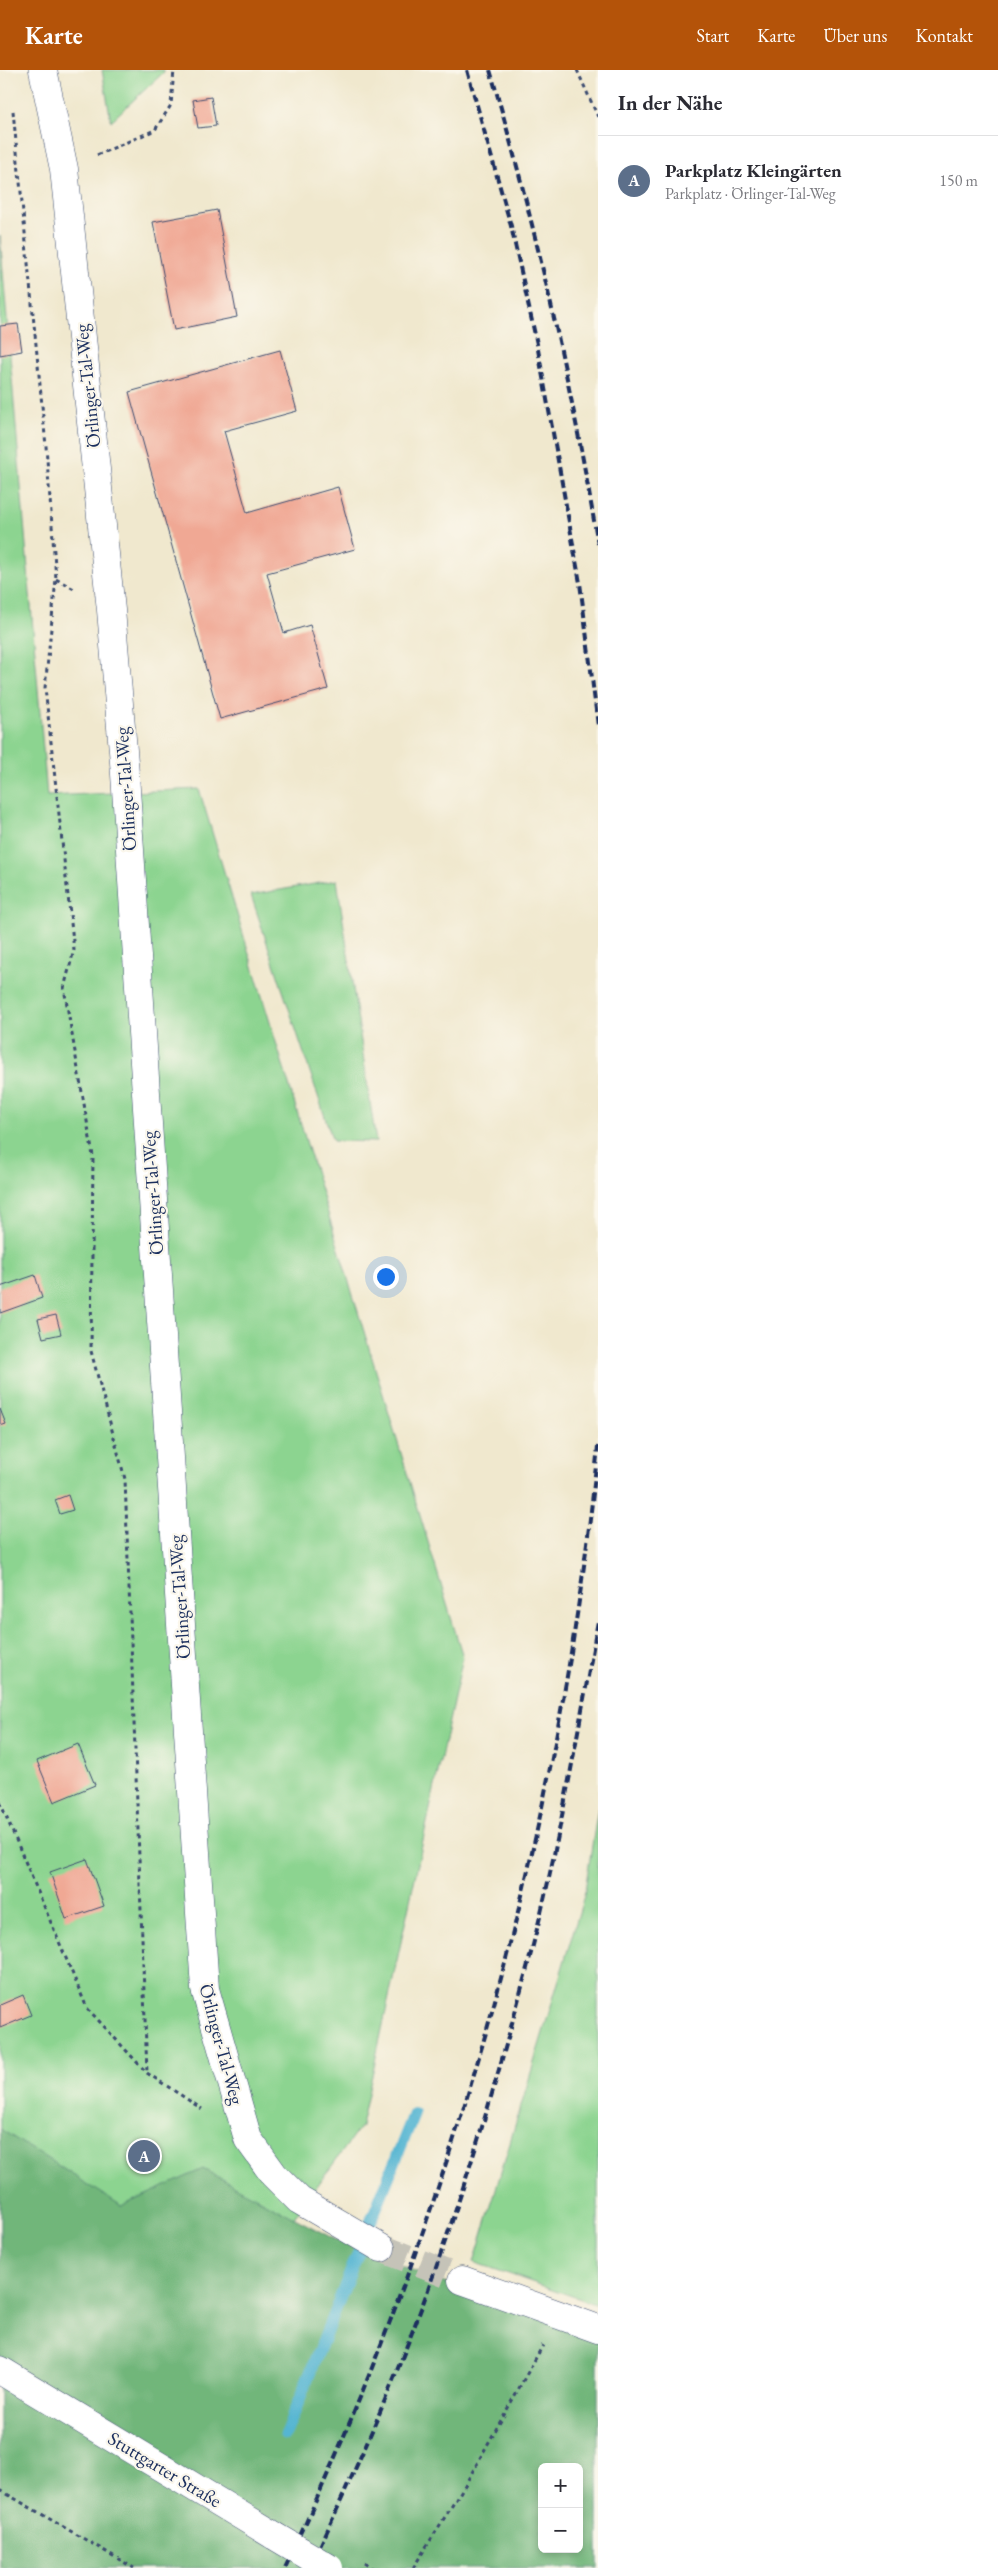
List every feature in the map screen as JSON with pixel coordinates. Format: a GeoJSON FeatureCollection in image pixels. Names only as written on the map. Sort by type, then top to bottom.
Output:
{"type":"FeatureCollection","features":[{"type":"Feature","properties":{"kind":"street","name":"Örlinger-Tal-Weg"},"geometry":{"type":"LineString","coordinates":[[44,70],[64,169],[111,610],[125,774],[205,1989],[248,2139],[274,2175],[299,2200],[381,2248]]}},
{"type":"Feature","properties":{"kind":"street"},"geometry":{"type":"LineString","coordinates":[[462,2280],[598,2329]]}},
{"type":"Feature","properties":{"kind":"street","name":"Stuttgarter Straße"},"geometry":{"type":"LineString","coordinates":[[0,2370],[329,2568]]}},
{"type":"Feature","properties":{"kind":"path"},"geometry":{"type":"LineString","coordinates":[[64,169],[155,130],[171,105],[174,70]]}},
{"type":"Feature","properties":{"kind":"path"},"geometry":{"type":"LineString","coordinates":[[577,70],[598,117]]}},
{"type":"Feature","properties":{"kind":"path"},"geometry":{"type":"LineString","coordinates":[[13,110],[46,446],[56,579],[45,688],[74,950],[64,988],[93,1156],[91,1351],[125,1479],[147,2073]]}},
{"type":"Feature","properties":{"kind":"path"},"geometry":{"type":"LineString","coordinates":[[0,1802],[87,2008],[147,2073],[248,2139]]}},
{"type":"Feature","properties":{"kind":"path"},"geometry":{"type":"LineString","coordinates":[[413,2568],[465,2484],[548,2336]]}},
{"type":"Feature","properties":{"kind":"path"},"geometry":{"type":"LineString","coordinates":[[0,2490],[134,2568]]}},
{"type":"Feature","properties":{"kind":"green space"},"geometry":{"type":"Polygon","coordinates":[[[102,70],[164,70],[164,72],[111,121],[102,70]]]}},
{"type":"Feature","properties":{"kind":"green space"},"geometry":{"type":"Polygon","coordinates":[[[0,236],[47,796],[199,789],[463,1657],[361,2126],[239,2293],[0,2145],[0,236]]]}},
{"type":"Feature","properties":{"kind":"green space"},"geometry":{"type":"Polygon","coordinates":[[[337,880],[376,1142],[333,1141],[251,895],[337,880]]]}},
{"type":"Feature","properties":{"kind":"green space"},"geometry":{"type":"Polygon","coordinates":[[[598,1808],[598,2305],[474,2262],[584,1896],[598,1808]]]}},
{"type":"Feature","properties":{"kind":"green space"},"geometry":{"type":"Polygon","coordinates":[[[0,2129],[122,2206],[203,2169],[338,2241],[471,2293],[598,2339],[598,2568],[0,2568],[0,2129]]]}},
{"type":"Feature","properties":{"kind":"building"},"geometry":{"type":"Polygon","coordinates":[[[211,97],[216,126],[198,128],[193,100],[211,97]]]}},
{"type":"Feature","properties":{"kind":"building"},"geometry":{"type":"Polygon","coordinates":[[[217,210],[237,317],[174,330],[153,222],[217,210]]]}},
{"type":"Feature","properties":{"kind":"building"},"geometry":{"type":"Polygon","coordinates":[[[18,324],[22,351],[0,355],[0,326],[18,324]]]}},
{"type":"Feature","properties":{"kind":"building"},"geometry":{"type":"Polygon","coordinates":[[[280,350],[297,411],[224,431],[247,513],[338,487],[355,549],[267,573],[284,633],[310,625],[328,689],[220,719],[129,392],[280,350]]]}},
{"type":"Feature","properties":{"kind":"building"},"geometry":{"type":"Polygon","coordinates":[[[35,1275],[42,1298],[0,1313],[0,1287],[35,1275]]]}},
{"type":"Feature","properties":{"kind":"building"},"geometry":{"type":"Polygon","coordinates":[[[56,1315],[61,1334],[43,1338],[38,1319],[56,1315]]]}},
{"type":"Feature","properties":{"kind":"building"},"geometry":{"type":"Polygon","coordinates":[[[0,1409],[6,1424],[0,1426],[0,1409]]]}},
{"type":"Feature","properties":{"kind":"building"},"geometry":{"type":"Polygon","coordinates":[[[68,1495],[73,1510],[60,1514],[55,1500],[68,1495]]]}},
{"type":"Feature","properties":{"kind":"building"},"geometry":{"type":"Polygon","coordinates":[[[78,1744],[95,1785],[54,1802],[37,1761],[78,1744]]]}},
{"type":"Feature","properties":{"kind":"building"},"geometry":{"type":"Polygon","coordinates":[[[87,1859],[104,1906],[66,1919],[50,1872],[87,1859]]]}},
{"type":"Feature","properties":{"kind":"building"},"geometry":{"type":"Polygon","coordinates":[[[23,1995],[31,2015],[0,2028],[0,2005],[23,1995]]]}},
{"type":"Feature","properties":{"kind":"waterway"},"geometry":{"type":"LineString","coordinates":[[285,2435],[414,2114]]}},
{"type":"Feature","properties":{"kind":"tunnel"},"geometry":{"type":"LineString","coordinates":[[381,2248],[462,2280]]}},
{"type":"Feature","properties":{"kind":"railway"},"geometry":{"type":"LineString","coordinates":[[467,70],[511,226],[537,344],[580,583],[598,726]]}},
{"type":"Feature","properties":{"kind":"railway"},"geometry":{"type":"LineString","coordinates":[[490,70],[522,187],[551,306],[576,424],[598,544]]}},
{"type":"Feature","properties":{"kind":"railway"},"geometry":{"type":"LineString","coordinates":[[285,2568],[345,2435],[399,2299],[447,2160],[490,2020],[526,1878],[556,1735],[580,1591],[598,1446]]}},
{"type":"Feature","properties":{"kind":"railway"},"geometry":{"type":"LineString","coordinates":[[310,2568],[346,2490],[402,2358],[440,2257],[473,2155],[504,2052],[542,1908],[568,1785],[598,1621]]}},
{"type":"Feature","properties":{"kind":"place","name":"Parkplatz Kleingärten"},"geometry":{"type":"Point","coordinates":[144,2156]}}]}
